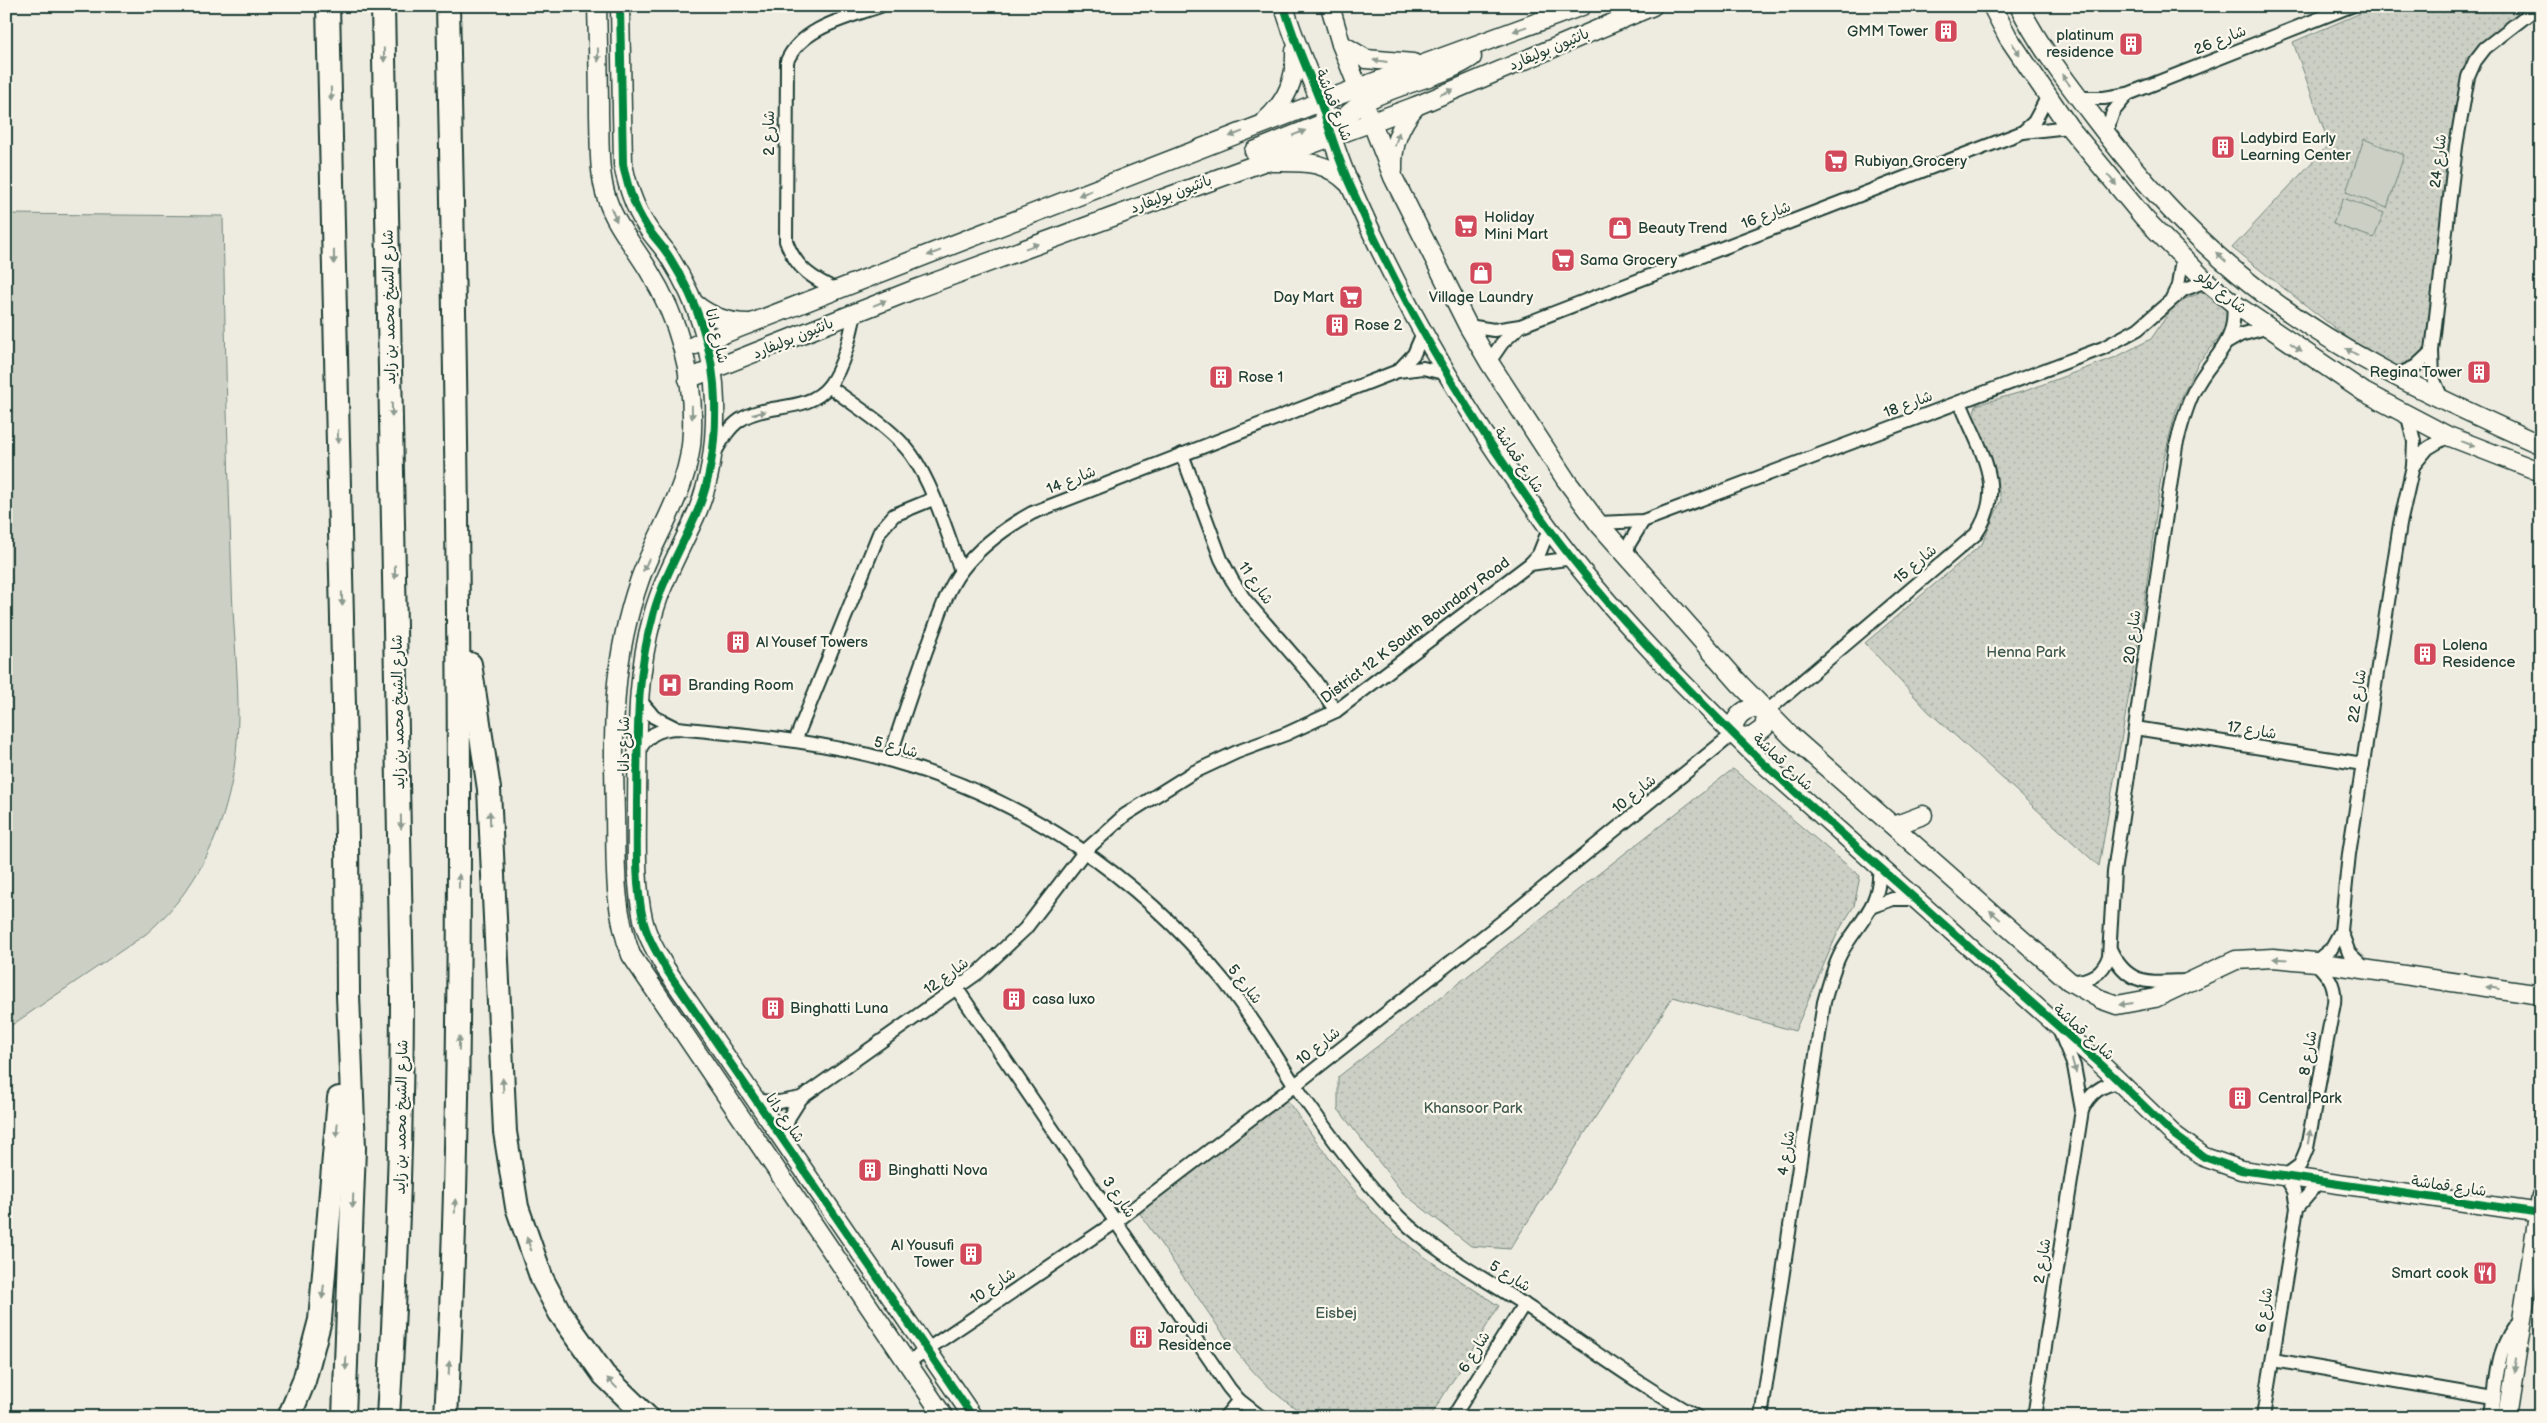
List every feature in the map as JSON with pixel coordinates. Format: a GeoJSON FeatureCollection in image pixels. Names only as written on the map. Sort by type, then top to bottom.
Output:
{"type":"FeatureCollection","features":[{"type":"Feature","properties":{"kind":"highway"},"geometry":{"type":"LineString","coordinates":[[328,6],[347,837],[348,995],[354,1170],[344,1417]]}},
{"type":"Feature","properties":{"kind":"highway","name":"شارع الشيخ محمد بن زايد"},"geometry":{"type":"LineString","coordinates":[[383,6],[402,990],[400,1163],[388,1417]]}},
{"type":"Feature","properties":{"kind":"highway"},"geometry":{"type":"LineString","coordinates":[[446,1417],[453,1288],[458,1122],[459,604],[448,6]]}},
{"type":"Feature","properties":{"kind":"highway"},"geometry":{"type":"LineString","coordinates":[[459,604],[488,782],[505,1132],[517,1207],[539,1270],[560,1313],[604,1375],[647,1417]]}},
{"type":"Feature","properties":{"kind":"highway"},"geometry":{"type":"LineString","coordinates":[[289,1417],[304,1381],[321,1312],[348,995]]}},
{"type":"Feature","properties":{"kind":"street"},"geometry":{"type":"LineString","coordinates":[[320,6],[330,46]]}},
{"type":"Feature","properties":{"kind":"street","name":"شارع دانا"},"geometry":{"type":"LineString","coordinates":[[598,6],[601,172],[607,199],[618,224],[662,294],[674,318],[683,350],[692,414],[691,456],[675,506],[641,576],[625,625],[616,676],[614,734],[616,889],[621,928],[631,955],[944,1417]]}},
{"type":"Feature","properties":{"kind":"street","name":"شارع دانا"},"geometry":{"type":"LineString","coordinates":[[620,6],[624,164],[628,189],[637,212],[668,255],[695,304],[712,370],[715,408],[713,456],[707,484],[697,511],[666,575],[653,615],[643,656],[637,698],[637,865],[644,920],[653,946],[666,969],[973,1417]]}},
{"type":"Feature","properties":{"kind":"street","name":"شارع 2"},"geometry":{"type":"LineString","coordinates":[[839,291],[803,271],[790,254],[786,241],[787,61],[792,48],[803,38],[845,13],[880,6]]}},
{"type":"Feature","properties":{"kind":"street","name":"شارع قماشة"},"geometry":{"type":"LineString","coordinates":[[1284,6],[1295,45],[1320,102],[1350,184],[1422,333],[1447,374],[1496,453],[1549,529],[1620,614],[1733,734],[2119,1082],[2173,1134],[2204,1157],[2241,1170],[2540,1207]]}},
{"type":"Feature","properties":{"kind":"street","name":"شارع قماشة"},"geometry":{"type":"LineString","coordinates":[[1330,6],[1341,44],[1393,177],[1468,326],[1489,362],[1566,480],[1598,523],[1626,557],[1767,711],[2069,980],[2084,991],[2118,1006],[2155,998],[2236,960],[2273,958],[2366,969],[2541,995]]}},
{"type":"Feature","properties":{"kind":"street","name":"بانثيون بوليفارد"},"geometry":{"type":"LineString","coordinates":[[683,350],[839,291],[1262,124],[1320,102],[1360,95],[1424,64],[1582,6]]}},
{"type":"Feature","properties":{"kind":"street","name":"بانثيون بوليفارد"},"geometry":{"type":"LineString","coordinates":[[688,379],[1211,180],[1330,129],[1370,122],[1416,106],[1653,6]]}},
{"type":"Feature","properties":{"kind":"street","name":"شارع لولو"},"geometry":{"type":"LineString","coordinates":[[1992,6],[2008,37],[2069,126],[2144,218],[2182,259],[2206,281],[2329,370],[2408,417],[2448,436],[2541,472]]}},
{"type":"Feature","properties":{"kind":"street","name":"شارع لولو"},"geometry":{"type":"LineString","coordinates":[[2019,6],[2028,24],[2079,98],[2106,133],[2147,183],[2239,275],[2343,347],[2443,401],[2541,445]]}},
{"type":"Feature","properties":{"kind":"street","name":"شارع 26"},"geometry":{"type":"LineString","coordinates":[[2079,98],[2104,98],[2128,94],[2351,6]]}},
{"type":"Feature","properties":{"kind":"street","name":"شارع 24"},"geometry":{"type":"LineString","coordinates":[[2443,401],[2433,378],[2432,351],[2456,146],[2468,77],[2475,62],[2485,48],[2539,6]]}},
{"type":"Feature","properties":{"kind":"street"},"geometry":{"type":"LineString","coordinates":[[1211,180],[1235,158],[1330,129],[1344,116],[1360,95],[1470,59],[1485,42]]}},
{"type":"Feature","properties":{"kind":"street"},"geometry":{"type":"LineString","coordinates":[[1341,44],[1366,59],[1424,64]]}},
{"type":"Feature","properties":{"kind":"street"},"geometry":{"type":"LineString","coordinates":[[1262,124],[1279,108],[1290,89],[1296,67],[1295,45]]}},
{"type":"Feature","properties":{"kind":"street","name":"شارع 26"},"geometry":{"type":"LineString","coordinates":[[2106,133],[2113,112],[2128,94]]}},
{"type":"Feature","properties":{"kind":"street","name":"شارع 16"},"geometry":{"type":"LineString","coordinates":[[2023,132],[2034,122],[2048,96]]}},
{"type":"Feature","properties":{"kind":"street"},"geometry":{"type":"LineString","coordinates":[[1393,177],[1392,155],[1398,134],[1405,119],[1416,106]]}},
{"type":"Feature","properties":{"kind":"street","name":"شارع 16"},"geometry":{"type":"LineString","coordinates":[[1468,326],[1494,330],[1520,326],[2023,132],[2069,126]]}},
{"type":"Feature","properties":{"kind":"street"},"geometry":{"type":"LineString","coordinates":[[1259,161],[1321,164],[1337,172],[1350,184]]}},
{"type":"Feature","properties":{"kind":"street","name":"شارع 18"},"geometry":{"type":"LineString","coordinates":[[2172,298],[2178,286],[2182,259]]}},
{"type":"Feature","properties":{"kind":"street","name":"شارع 18"},"geometry":{"type":"LineString","coordinates":[[1598,523],[1643,520],[2121,340],[2154,316],[2172,298],[2194,285],[2206,281]]}},
{"type":"Feature","properties":{"kind":"street","name":"شارع 20"},"geometry":{"type":"LineString","coordinates":[[2069,980],[2090,979],[2098,973],[2106,962],[2110,949],[2110,912],[2114,872],[2176,446],[2183,418],[2194,390],[2209,365],[2228,342],[2234,323],[2234,303]]}},
{"type":"Feature","properties":{"kind":"street"},"geometry":{"type":"LineString","coordinates":[[695,304],[707,314],[720,320],[751,324]]}},
{"type":"Feature","properties":{"kind":"street"},"geometry":{"type":"LineString","coordinates":[[713,456],[731,428],[740,420],[751,414],[807,402],[829,386],[846,351],[855,314]]}},
{"type":"Feature","properties":{"kind":"street","name":"شارع 16"},"geometry":{"type":"LineString","coordinates":[[1489,362],[1502,343],[1520,326]]}},
{"type":"Feature","properties":{"kind":"street","name":"شارع 20"},"geometry":{"type":"LineString","coordinates":[[2228,342],[2240,336],[2269,327]]}},
{"type":"Feature","properties":{"kind":"street","name":"شارع 14"},"geometry":{"type":"LineString","coordinates":[[1398,371],[1414,354],[1422,333]]}},
{"type":"Feature","properties":{"kind":"street"},"geometry":{"type":"LineString","coordinates":[[2395,376],[2415,367],[2432,351]]}},
{"type":"Feature","properties":{"kind":"street","name":"شارع 14"},"geometry":{"type":"LineString","coordinates":[[889,760],[941,610],[961,571],[982,548],[1005,528],[1032,513],[1398,371],[1423,368],[1447,374]]}},
{"type":"Feature","properties":{"kind":"street"},"geometry":{"type":"LineString","coordinates":[[829,386],[901,442],[919,466],[961,571]]}},
{"type":"Feature","properties":{"kind":"street","name":"شارع 15"},"geometry":{"type":"LineString","coordinates":[[1767,711],[1976,534],[1986,518],[1992,500],[1991,482],[1960,402]]}},
{"type":"Feature","properties":{"kind":"street","name":"شارع 22"},"geometry":{"type":"LineString","coordinates":[[2315,962],[2331,949],[2341,931],[2349,854],[2400,524],[2413,466],[2414,441],[2408,417]]}},
{"type":"Feature","properties":{"kind":"street","name":"شارع 22"},"geometry":{"type":"LineString","coordinates":[[2413,466],[2428,448],[2448,436]]}},
{"type":"Feature","properties":{"kind":"street","name":"شارع 11"},"geometry":{"type":"LineString","coordinates":[[1182,454],[1221,559],[1232,580],[1245,600],[1313,678],[1336,711]]}},
{"type":"Feature","properties":{"kind":"street"},"geometry":{"type":"LineString","coordinates":[[795,741],[880,531],[894,515],[933,499]]}},
{"type":"Feature","properties":{"kind":"street"},"geometry":{"type":"LineString","coordinates":[[1626,557],[1629,544],[1643,520]]}},
{"type":"Feature","properties":{"kind":"street","name":"District 12 K South Boundary Road"},"geometry":{"type":"LineString","coordinates":[[1085,851],[1125,815],[1192,774],[1237,752],[1312,724],[1336,711],[1530,564],[1540,554],[1549,529]]}},
{"type":"Feature","properties":{"kind":"street","name":"District 12 K South Boundary Road"},"geometry":{"type":"LineString","coordinates":[[1530,564],[1573,558]]}},
{"type":"Feature","properties":{"kind":"street","name":"شارع 5"},"geometry":{"type":"LineString","coordinates":[[637,698],[654,717],[677,728]]}},
{"type":"Feature","properties":{"kind":"street"},"geometry":{"type":"LineString","coordinates":[[1754,708],[1767,711],[1766,722],[1760,732],[1744,738],[1733,734],[1735,722],[1742,712],[1754,708]]}},
{"type":"Feature","properties":{"kind":"street","name":"شارع 5"},"geometry":{"type":"LineString","coordinates":[[638,753],[644,742],[653,733],[664,728],[677,728],[795,741],[889,760],[968,787],[1010,806],[1085,851],[1134,889],[1197,950],[1224,981],[1295,1085],[1344,1152],[1397,1215],[1444,1253],[1697,1417]]}},
{"type":"Feature","properties":{"kind":"street","name":"شارع 17"},"geometry":{"type":"LineString","coordinates":[[2135,728],[2363,764]]}},
{"type":"Feature","properties":{"kind":"street","name":"شارع 10"},"geometry":{"type":"LineString","coordinates":[[907,1363],[1116,1221],[1295,1085],[1567,870],[1733,734]]}},
{"type":"Feature","properties":{"kind":"street"},"geometry":{"type":"LineString","coordinates":[[1894,826],[1923,815]]}},
{"type":"Feature","properties":{"kind":"street","name":"شارع 12"},"geometry":{"type":"LineString","coordinates":[[783,1139],[789,1117],[801,1098],[957,989],[985,967],[1025,929],[1085,851]]}},
{"type":"Feature","properties":{"kind":"street","name":"شارع 4"},"geometry":{"type":"LineString","coordinates":[[1761,1417],[1824,1002],[1840,954],[1873,906],[1879,887],[1879,866]]}},
{"type":"Feature","properties":{"kind":"street"},"geometry":{"type":"LineString","coordinates":[[1873,906],[1893,899],[1915,899]]}},
{"type":"Feature","properties":{"kind":"street","name":"شارع 22"},"geometry":{"type":"LineString","coordinates":[[2341,931],[2349,953],[2366,969]]}},
{"type":"Feature","properties":{"kind":"street"},"geometry":{"type":"LineString","coordinates":[[2110,949],[2124,971],[2135,978],[2148,982],[2188,982]]}},
{"type":"Feature","properties":{"kind":"street","name":"شارع 8"},"geometry":{"type":"LineString","coordinates":[[2285,1176],[2300,1165],[2307,1148],[2334,1003],[2331,980],[2315,962]]}},
{"type":"Feature","properties":{"kind":"street","name":"شارع 3"},"geometry":{"type":"LineString","coordinates":[[957,989],[1239,1400],[1261,1417]]}},
{"type":"Feature","properties":{"kind":"street","name":"شارع 2"},"geometry":{"type":"LineString","coordinates":[[2034,1417],[2082,1110],[2074,1066],[2056,1025]]}},
{"type":"Feature","properties":{"kind":"street","name":"شارع 2"},"geometry":{"type":"LineString","coordinates":[[2082,1110],[2092,1094],[2100,1088],[2119,1082]]}},
{"type":"Feature","properties":{"kind":"street","name":"شارع 12"},"geometry":{"type":"LineString","coordinates":[[757,1102],[779,1102],[801,1098]]}},
{"type":"Feature","properties":{"kind":"street","name":"شارع 6"},"geometry":{"type":"LineString","coordinates":[[2263,1417],[2297,1208],[2294,1191],[2285,1176]]}},
{"type":"Feature","properties":{"kind":"street"},"geometry":{"type":"LineString","coordinates":[[2297,1208],[2320,1181]]}},
{"type":"Feature","properties":{"kind":"street"},"geometry":{"type":"LineString","coordinates":[[2507,1417],[2540,1207]]}},
{"type":"Feature","properties":{"kind":"street","name":"شارع 6"},"geometry":{"type":"LineString","coordinates":[[1452,1417],[1524,1304]]}},
{"type":"Feature","properties":{"kind":"street"},"geometry":{"type":"LineString","coordinates":[[2492,1417],[2504,1341],[2522,1318]]}},
{"type":"Feature","properties":{"kind":"street"},"geometry":{"type":"LineString","coordinates":[[2273,1360],[2494,1398]]}},
{"type":"Feature","properties":{"kind":"street"},"geometry":{"type":"LineString","coordinates":[[1225,1417],[1239,1400]]}},
{"type":"Feature","properties":{"kind":"green space"},"geometry":{"type":"Polygon","coordinates":[[[2377,6],[2532,6],[2466,58],[2432,351],[2400,365],[2386,366],[2375,362],[2344,335],[2232,248],[2329,144],[2293,42],[2377,6]]]}},
{"type":"Feature","properties":{"kind":"green space"},"geometry":{"type":"Polygon","coordinates":[[[2364,139],[2404,155],[2387,208],[2346,192],[2364,139]]]}},
{"type":"Feature","properties":{"kind":"green space"},"geometry":{"type":"Polygon","coordinates":[[[2343,198],[2384,213],[2374,238],[2333,224],[2343,198]]]}},
{"type":"Feature","properties":{"kind":"green space"},"geometry":{"type":"Polygon","coordinates":[[[6,214],[223,216],[233,612],[238,716],[237,743],[229,794],[217,834],[199,871],[188,888],[161,920],[146,934],[6,1029],[6,214]]]}},
{"type":"Feature","properties":{"kind":"green space","name":"Henna Park"},"geometry":{"type":"Polygon","coordinates":[[[2204,292],[2226,306],[2228,328],[2198,363],[2177,407],[2163,462],[2141,626],[2099,866],[1928,711],[1865,643],[1982,544],[2001,500],[1992,465],[1972,420],[1976,405],[2025,391],[2116,357],[2151,339],[2176,302],[2204,292]]]}},
{"type":"Feature","properties":{"kind":"green space","name":"Khansoor Park"},"geometry":{"type":"Polygon","coordinates":[[[1733,769],[1860,876],[1854,906],[1838,932],[1795,1031],[1673,997],[1510,1249],[1471,1246],[1403,1193],[1338,1109],[1338,1077],[1733,769]]]}},
{"type":"Feature","properties":{"kind":"green space","name":"Eisbej"},"geometry":{"type":"Polygon","coordinates":[[[1283,1095],[1344,1177],[1384,1224],[1425,1257],[1499,1306],[1430,1417],[1310,1417],[1292,1406],[1260,1379],[1233,1348],[1134,1205],[1283,1095]]]}},
{"type":"Feature","properties":{"kind":"cycle path"},"geometry":{"type":"LineString","coordinates":[[620,6],[623,164],[625,174],[633,201],[641,218],[680,274],[696,309],[711,364],[715,402],[714,443],[707,484],[698,510],[657,601],[643,662],[638,733],[637,848],[640,905],[643,919],[650,939],[666,969],[973,1417]]}},
{"type":"Feature","properties":{"kind":"cycle path"},"geometry":{"type":"LineString","coordinates":[[1284,6],[1350,185],[1392,275],[1465,404],[1520,487],[1572,559],[1623,620],[1678,679],[1763,763],[2105,1068],[2173,1134],[2204,1157],[2241,1170],[2541,1213]]}},
{"type":"Feature","properties":{"kind":"place","name":"GMM Tower"},"geometry":{"type":"Point","coordinates":[1946,31]}},
{"type":"Feature","properties":{"kind":"place","name":"platinum residence"},"geometry":{"type":"Point","coordinates":[2131,44]}},
{"type":"Feature","properties":{"kind":"place","name":"Ladybird Early Learning Center"},"geometry":{"type":"Point","coordinates":[2223,147]}},
{"type":"Feature","properties":{"kind":"place","name":"Rubiyan Grocery"},"geometry":{"type":"Point","coordinates":[1836,161]}},
{"type":"Feature","properties":{"kind":"place","name":"Holiday Mini Mart"},"geometry":{"type":"Point","coordinates":[1466,226]}},
{"type":"Feature","properties":{"kind":"place","name":"Beauty Trend"},"geometry":{"type":"Point","coordinates":[1620,228]}},
{"type":"Feature","properties":{"kind":"place","name":"Sama Grocery"},"geometry":{"type":"Point","coordinates":[1563,260]}},
{"type":"Feature","properties":{"kind":"place","name":"Village Laundry"},"geometry":{"type":"Point","coordinates":[1481,273]}},
{"type":"Feature","properties":{"kind":"place","name":"Day Mart"},"geometry":{"type":"Point","coordinates":[1351,297]}},
{"type":"Feature","properties":{"kind":"place","name":"Rose 2"},"geometry":{"type":"Point","coordinates":[1337,325]}},
{"type":"Feature","properties":{"kind":"place","name":"Regina Tower"},"geometry":{"type":"Point","coordinates":[2479,372]}},
{"type":"Feature","properties":{"kind":"place","name":"Rose 1"},"geometry":{"type":"Point","coordinates":[1221,377]}},
{"type":"Feature","properties":{"kind":"place","name":"Al Yousef Towers"},"geometry":{"type":"Point","coordinates":[738,642]}},
{"type":"Feature","properties":{"kind":"place","name":"Lolena Residence"},"geometry":{"type":"Point","coordinates":[2425,654]}},
{"type":"Feature","properties":{"kind":"place","name":"Branding Room"},"geometry":{"type":"Point","coordinates":[670,685]}},
{"type":"Feature","properties":{"kind":"place","name":"casa luxo"},"geometry":{"type":"Point","coordinates":[1014,999]}},
{"type":"Feature","properties":{"kind":"place","name":"Binghatti Luna"},"geometry":{"type":"Point","coordinates":[773,1008]}},
{"type":"Feature","properties":{"kind":"place","name":"Central Park"},"geometry":{"type":"Point","coordinates":[2240,1098]}},
{"type":"Feature","properties":{"kind":"place","name":"Binghatti Nova"},"geometry":{"type":"Point","coordinates":[870,1170]}},
{"type":"Feature","properties":{"kind":"place","name":"Al Yousufi Tower"},"geometry":{"type":"Point","coordinates":[971,1254]}},
{"type":"Feature","properties":{"kind":"place","name":"Smart cook"},"geometry":{"type":"Point","coordinates":[2485,1273]}},
{"type":"Feature","properties":{"kind":"place","name":"Jaroudi Residence"},"geometry":{"type":"Point","coordinates":[1141,1337]}}]}
